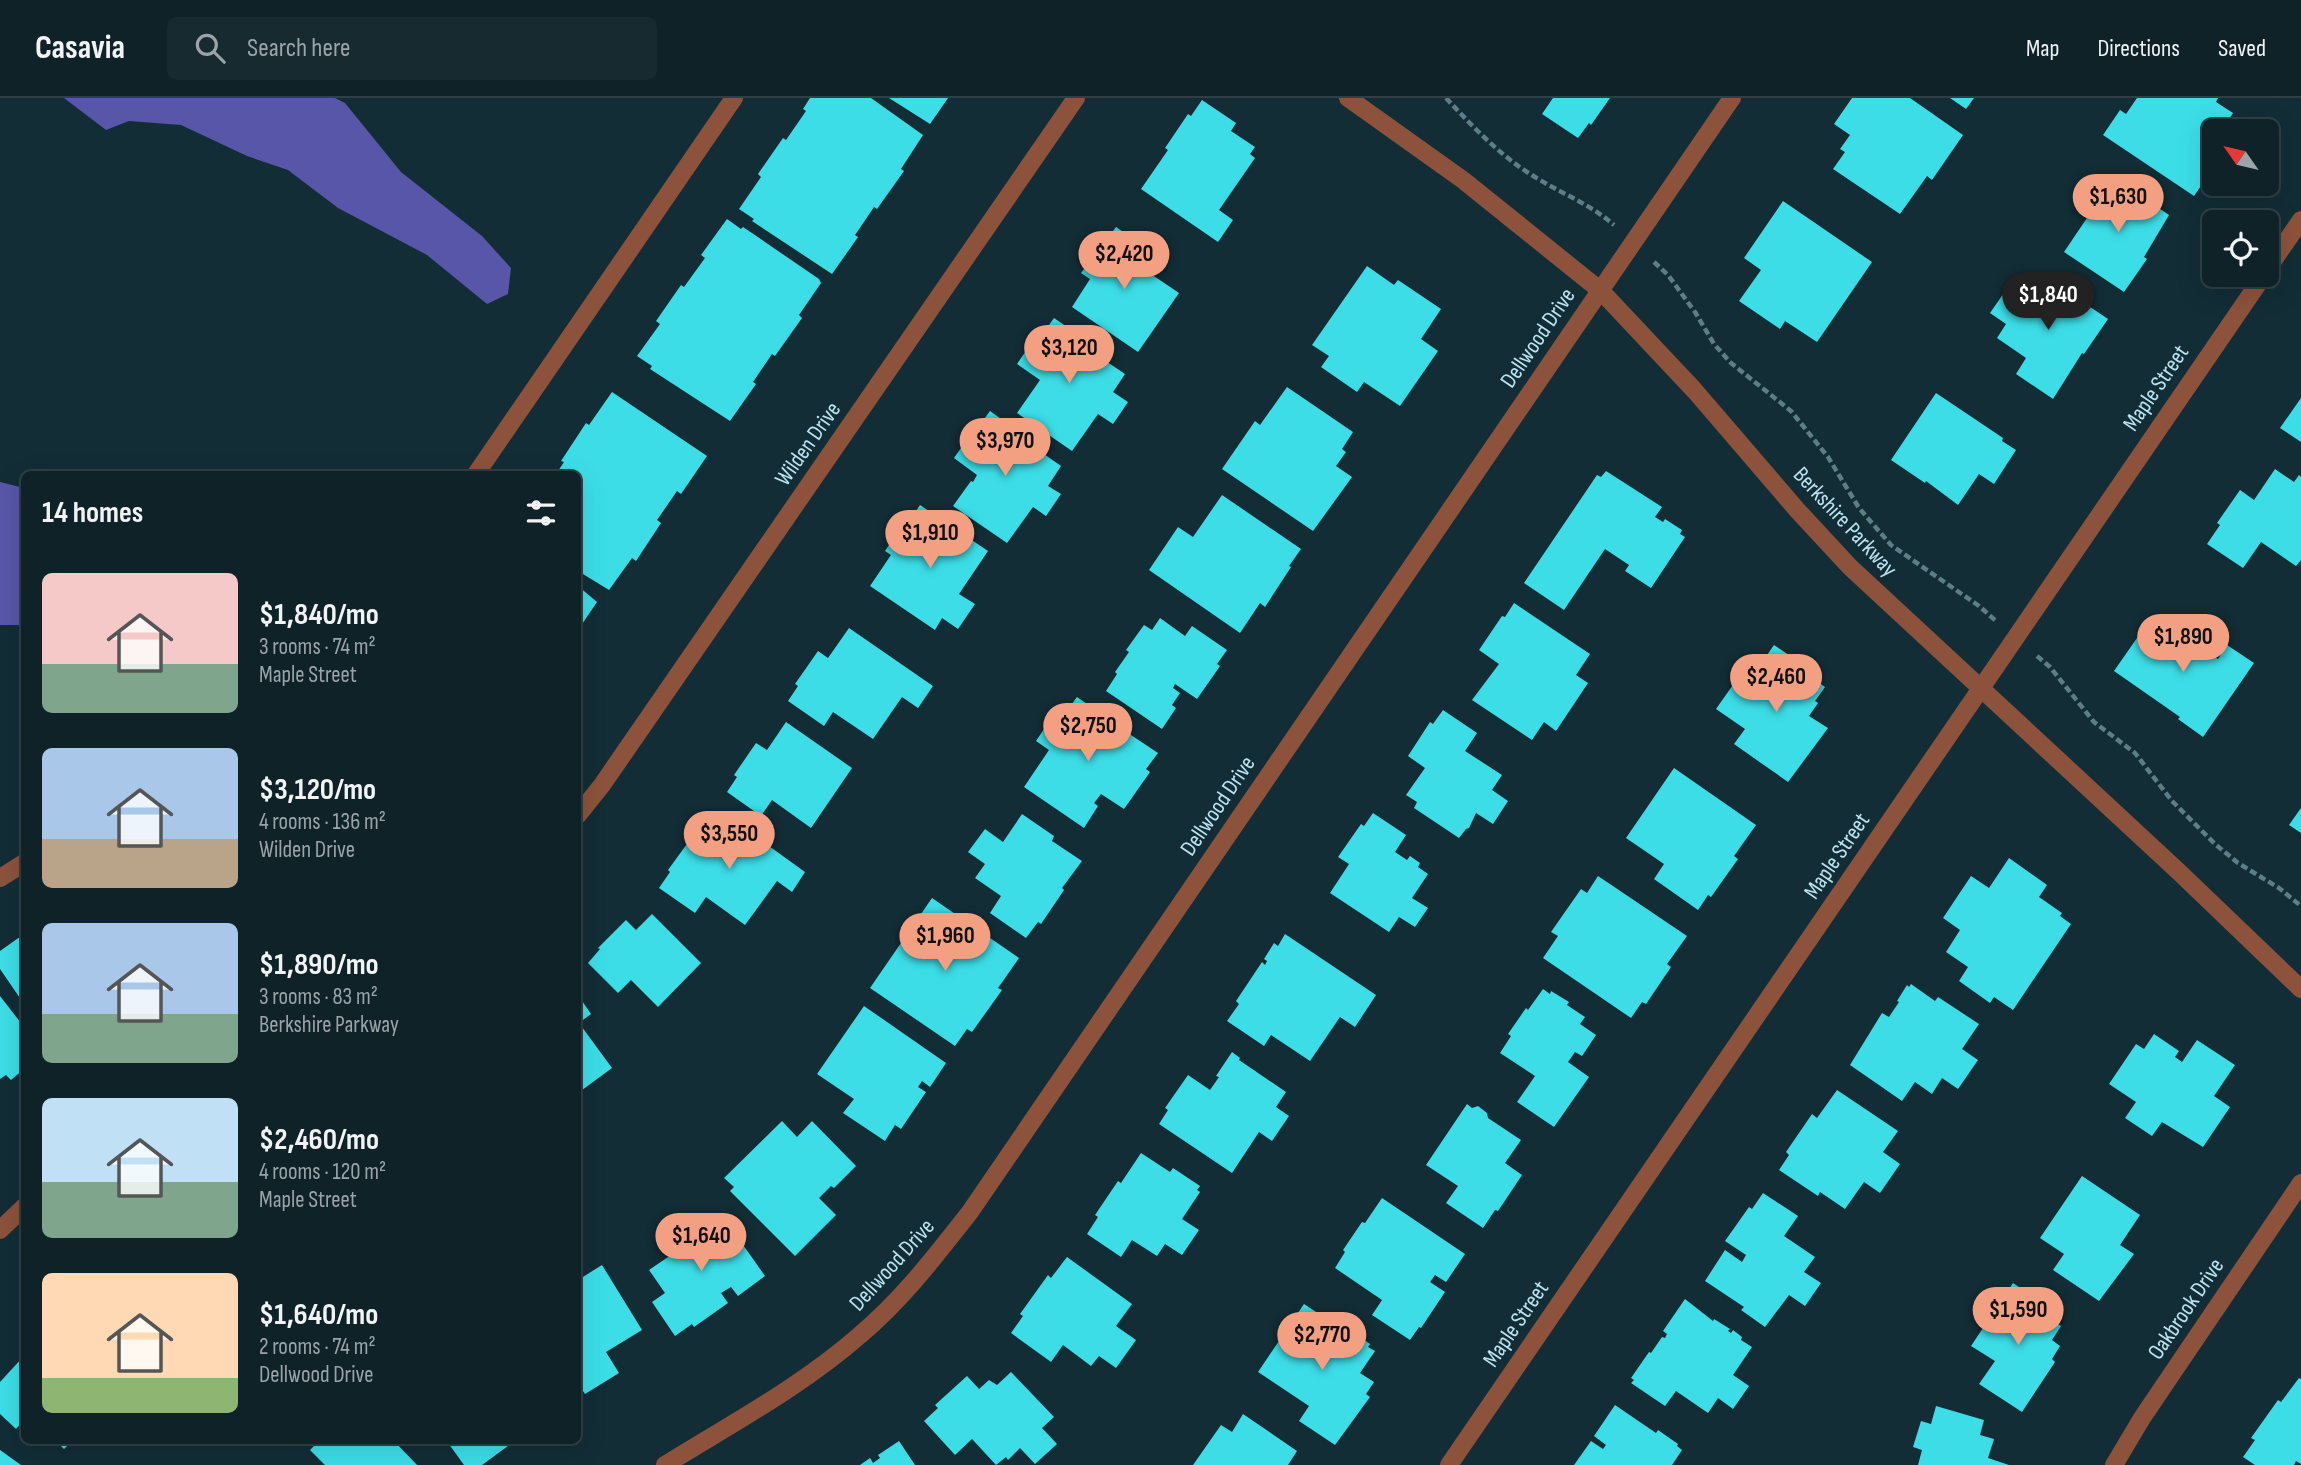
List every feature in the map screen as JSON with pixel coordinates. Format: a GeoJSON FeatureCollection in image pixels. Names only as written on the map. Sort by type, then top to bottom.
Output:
{"type":"FeatureCollection","features":[{"type":"Feature","properties":{"kind":"street"},"geometry":{"type":"LineString","coordinates":[[478,471],[734,98]]}},
{"type":"Feature","properties":{"kind":"street","name":"Wilden Drive"},"geometry":{"type":"LineString","coordinates":[[581,811],[602,785],[1076,98]]}},
{"type":"Feature","properties":{"kind":"street","name":"Berkshire Parkway"},"geometry":{"type":"LineString","coordinates":[[1348,98],[1463,180],[1601,291],[1695,391],[1850,567],[2301,989]]}},
{"type":"Feature","properties":{"kind":"street","name":"Dellwood Drive"},"geometry":{"type":"LineString","coordinates":[[666,1465],[803,1378],[860,1335],[921,1274],[978,1201],[1732,98]]}},
{"type":"Feature","properties":{"kind":"street","name":"Maple Street"},"geometry":{"type":"LineString","coordinates":[[2279,252],[2301,220]]}},
{"type":"Feature","properties":{"kind":"street","name":"Maple Street"},"geometry":{"type":"LineString","coordinates":[[1449,1465],[2255,287]]}},
{"type":"Feature","properties":{"kind":"street"},"geometry":{"type":"LineString","coordinates":[[0,878],[21,865]]}},
{"type":"Feature","properties":{"kind":"street","name":"Oakbrook Drive"},"geometry":{"type":"LineString","coordinates":[[2114,1465],[2142,1418],[2301,1183]]}},
{"type":"Feature","properties":{"kind":"street"},"geometry":{"type":"LineString","coordinates":[[0,1230],[21,1210]]}},
{"type":"Feature","properties":{"kind":"path"},"geometry":{"type":"LineString","coordinates":[[1446,98],[1507,158],[1539,180],[1598,211],[1634,242],[1668,275],[1714,344],[1731,363],[1791,411],[1828,457],[1859,508],[1891,545],[1979,606],[2050,667],[2094,722],[2135,753],[2172,800],[2214,844],[2301,906]]}},
{"type":"Feature","properties":{"kind":"shaded area"},"geometry":{"type":"Polygon","coordinates":[[[64,98],[335,98],[345,103],[401,172],[482,236],[511,268],[508,294],[487,304],[427,255],[338,208],[288,170],[247,156],[181,125],[129,121],[106,130],[64,98]]]}},
{"type":"Feature","properties":{"kind":"shaded area"},"geometry":{"type":"Polygon","coordinates":[[[0,482],[21,487],[21,625],[0,625],[0,482]]]}},
{"type":"Feature","properties":{"kind":"building"},"geometry":{"type":"Polygon","coordinates":[[[810,98],[871,98],[923,135],[901,169],[904,171],[877,209],[874,207],[855,235],[858,237],[832,274],[752,221],[754,219],[739,209],[761,177],[758,174],[806,111],[803,109],[810,98]]]}},
{"type":"Feature","properties":{"kind":"building"},"geometry":{"type":"Polygon","coordinates":[[[889,98],[948,98],[930,124],[889,98]]]}},
{"type":"Feature","properties":{"kind":"building"},"geometry":{"type":"Polygon","coordinates":[[[1553,98],[1610,98],[1578,138],[1542,114],[1553,98]]]}},
{"type":"Feature","properties":{"kind":"building"},"geometry":{"type":"Polygon","coordinates":[[[1852,98],[1910,98],[1963,135],[1932,180],[1927,176],[1900,214],[1833,169],[1845,152],[1840,149],[1850,135],[1834,124],[1852,98]]]}},
{"type":"Feature","properties":{"kind":"building"},"geometry":{"type":"Polygon","coordinates":[[[1950,98],[1974,98],[1966,109],[1950,98]]]}},
{"type":"Feature","properties":{"kind":"building"},"geometry":{"type":"Polygon","coordinates":[[[2137,98],[2218,98],[2216,102],[2233,113],[2229,119],[2202,119],[2202,184],[2194,196],[2103,135],[2120,110],[2126,114],[2137,98]]]}},
{"type":"Feature","properties":{"kind":"building"},"geometry":{"type":"Polygon","coordinates":[[[1202,100],[1236,123],[1231,131],[1255,147],[1250,154],[1255,158],[1219,210],[1233,220],[1218,242],[1141,189],[1168,150],[1165,148],[1188,114],[1191,116],[1202,100]]]}},
{"type":"Feature","properties":{"kind":"building"},"geometry":{"type":"Polygon","coordinates":[[[2114,178],[2120,182],[2122,178],[2140,190],[2138,194],[2169,215],[2144,257],[2147,259],[2124,292],[2064,252],[2114,178]]]}},
{"type":"Feature","properties":{"kind":"building"},"geometry":{"type":"Polygon","coordinates":[[[1783,201],[1872,262],[1817,342],[1785,321],[1780,329],[1739,301],[1761,270],[1744,258],[1783,201]]]}},
{"type":"Feature","properties":{"kind":"building"},"geometry":{"type":"Polygon","coordinates":[[[727,219],[741,229],[743,227],[821,283],[799,315],[802,318],[775,356],[772,354],[753,382],[756,384],[730,421],[650,369],[652,366],[637,356],[660,324],[656,321],[681,285],[684,287],[705,258],[701,255],[727,219]]]}},
{"type":"Feature","properties":{"kind":"building"},"geometry":{"type":"Polygon","coordinates":[[[1116,227],[1150,250],[1139,266],[1179,293],[1138,352],[1072,307],[1090,279],[1081,273],[1116,227]]]}},
{"type":"Feature","properties":{"kind":"building"},"geometry":{"type":"Polygon","coordinates":[[[1367,266],[1394,285],[1398,280],[1441,309],[1421,339],[1438,351],[1400,406],[1364,382],[1357,392],[1321,367],[1329,356],[1312,345],[1367,266]]]}},
{"type":"Feature","properties":{"kind":"building"},"geometry":{"type":"Polygon","coordinates":[[[2041,273],[2052,281],[2054,278],[2063,285],[2062,288],[2108,319],[2084,354],[2082,353],[2053,399],[2016,374],[2026,358],[1997,338],[2006,324],[1990,313],[2006,290],[2022,301],[2041,273]]]}},
{"type":"Feature","properties":{"kind":"building"},"geometry":{"type":"Polygon","coordinates":[[[1054,318],[1092,344],[1088,349],[1125,374],[1113,392],[1128,402],[1113,424],[1098,414],[1072,451],[1017,413],[1040,380],[1017,364],[1040,330],[1044,332],[1054,318]]]}},
{"type":"Feature","properties":{"kind":"building"},"geometry":{"type":"Polygon","coordinates":[[[1287,387],[1353,432],[1342,449],[1346,452],[1336,466],[1352,477],[1313,531],[1222,469],[1255,421],[1260,425],[1287,387]]]}},
{"type":"Feature","properties":{"kind":"building"},"geometry":{"type":"Polygon","coordinates":[[[612,392],[707,456],[681,494],[677,491],[657,520],[661,523],[636,561],[632,558],[609,590],[581,573],[581,471],[558,471],[564,462],[561,461],[586,423],[589,425],[612,392]]]}},
{"type":"Feature","properties":{"kind":"building"},"geometry":{"type":"Polygon","coordinates":[[[1936,393],[2003,438],[2002,441],[2016,450],[1994,484],[1979,474],[1958,505],[1891,460],[1936,393]]]}},
{"type":"Feature","properties":{"kind":"building"},"geometry":{"type":"Polygon","coordinates":[[[2301,398],[2301,442],[2280,428],[2301,398]]]}},
{"type":"Feature","properties":{"kind":"building"},"geometry":{"type":"Polygon","coordinates":[[[990,411],[1026,437],[1024,440],[1061,466],[1048,486],[1061,494],[1046,516],[1033,507],[1007,543],[953,506],[977,475],[954,458],[990,411]]]}},
{"type":"Feature","properties":{"kind":"building"},"geometry":{"type":"Polygon","coordinates":[[[2275,469],[2294,482],[2299,475],[2301,477],[2301,560],[2296,566],[2261,542],[2243,568],[2207,544],[2220,525],[2217,523],[2240,490],[2254,500],[2275,469]]]}},
{"type":"Feature","properties":{"kind":"building"},"geometry":{"type":"Polygon","coordinates":[[[1606,471],[1662,507],[1655,517],[1663,522],[1665,519],[1682,530],[1680,534],[1685,537],[1651,588],[1625,571],[1629,565],[1605,549],[1564,610],[1524,583],[1597,475],[1601,477],[1606,471]]]}},
{"type":"Feature","properties":{"kind":"building"},"geometry":{"type":"Polygon","coordinates":[[[1222,495],[1301,549],[1265,607],[1260,603],[1240,633],[1149,570],[1178,527],[1193,537],[1222,495]]]}},
{"type":"Feature","properties":{"kind":"building"},"geometry":{"type":"Polygon","coordinates":[[[920,505],[988,551],[959,594],[975,604],[958,629],[942,618],[935,630],[870,586],[891,555],[885,551],[907,518],[910,520],[920,505]]]}},
{"type":"Feature","properties":{"kind":"building"},"geometry":{"type":"Polygon","coordinates":[[[581,589],[597,602],[581,626],[581,589]]]}},
{"type":"Feature","properties":{"kind":"building"},"geometry":{"type":"Polygon","coordinates":[[[1514,603],[1590,654],[1576,675],[1588,683],[1556,731],[1544,722],[1532,740],[1472,700],[1499,664],[1479,650],[1514,603]]]}},
{"type":"Feature","properties":{"kind":"building"},"geometry":{"type":"Polygon","coordinates":[[[2153,615],[2218,659],[2227,645],[2254,663],[2203,737],[2178,719],[2180,717],[2114,671],[2153,615]]]}},
{"type":"Feature","properties":{"kind":"building"},"geometry":{"type":"Polygon","coordinates":[[[1160,618],[1185,636],[1192,626],[1227,650],[1217,664],[1220,666],[1197,699],[1175,684],[1173,688],[1180,693],[1172,705],[1176,708],[1162,729],[1106,691],[1129,652],[1126,650],[1144,625],[1152,630],[1160,618]]]}},
{"type":"Feature","properties":{"kind":"building"},"geometry":{"type":"Polygon","coordinates":[[[849,628],[933,686],[918,708],[902,697],[873,739],[833,712],[824,726],[788,701],[798,686],[795,684],[818,651],[828,658],[849,628]]]}},
{"type":"Feature","properties":{"kind":"building"},"geometry":{"type":"Polygon","coordinates":[[[1774,645],[1795,659],[1793,662],[1825,687],[1809,716],[1828,728],[1788,782],[1734,744],[1745,729],[1716,709],[1735,682],[1744,688],[1774,645]]]}},
{"type":"Feature","properties":{"kind":"building"},"geometry":{"type":"Polygon","coordinates":[[[1077,697],[1158,753],[1146,769],[1150,772],[1124,809],[1101,794],[1094,803],[1098,806],[1084,828],[1024,787],[1049,750],[1036,741],[1056,711],[1063,716],[1077,697]]]}},
{"type":"Feature","properties":{"kind":"building"},"geometry":{"type":"Polygon","coordinates":[[[1443,710],[1477,733],[1465,751],[1502,775],[1492,790],[1508,801],[1493,824],[1476,813],[1469,828],[1459,838],[1414,808],[1417,802],[1406,795],[1425,768],[1408,756],[1430,722],[1433,724],[1443,710]]]}},
{"type":"Feature","properties":{"kind":"building"},"geometry":{"type":"Polygon","coordinates":[[[786,722],[852,768],[811,828],[772,800],[761,816],[727,792],[737,777],[734,775],[756,743],[767,750],[786,722]]]}},
{"type":"Feature","properties":{"kind":"building"},"geometry":{"type":"Polygon","coordinates":[[[1674,768],[1756,825],[1734,856],[1738,859],[1711,897],[1708,895],[1698,910],[1654,879],[1664,864],[1626,838],[1674,768]]]}},
{"type":"Feature","properties":{"kind":"building"},"geometry":{"type":"Polygon","coordinates":[[[2301,808],[2301,833],[2289,825],[2301,808]]]}},
{"type":"Feature","properties":{"kind":"building"},"geometry":{"type":"Polygon","coordinates":[[[723,813],[805,872],[792,892],[777,881],[745,925],[706,897],[695,913],[659,888],[670,872],[668,870],[692,837],[702,844],[723,813]]]}},
{"type":"Feature","properties":{"kind":"building"},"geometry":{"type":"Polygon","coordinates":[[[1373,813],[1406,835],[1395,852],[1407,860],[1410,856],[1420,863],[1418,867],[1428,874],[1412,898],[1428,908],[1415,927],[1399,917],[1389,932],[1330,893],[1349,864],[1338,857],[1361,824],[1364,826],[1373,813]]]}},
{"type":"Feature","properties":{"kind":"building"},"geometry":{"type":"Polygon","coordinates":[[[1022,814],[1054,836],[1052,841],[1082,861],[1041,924],[1038,922],[1026,938],[990,913],[1001,896],[975,878],[985,864],[968,852],[985,829],[1003,842],[1022,814]]]}},
{"type":"Feature","properties":{"kind":"building"},"geometry":{"type":"Polygon","coordinates":[[[2009,858],[2047,885],[2039,897],[2062,913],[2060,916],[2071,924],[2013,1010],[1994,997],[1990,1003],[1959,981],[1968,967],[1946,952],[1960,930],[1943,918],[1971,876],[1989,888],[2009,858]]]}},
{"type":"Feature","properties":{"kind":"building"},"geometry":{"type":"Polygon","coordinates":[[[1598,876],[1687,936],[1667,964],[1671,967],[1646,1004],[1642,1002],[1631,1018],[1543,958],[1558,936],[1551,932],[1581,889],[1587,893],[1598,876]]]}},
{"type":"Feature","properties":{"kind":"building"},"geometry":{"type":"Polygon","coordinates":[[[932,898],[1019,958],[998,988],[1002,990],[972,1032],[967,1029],[955,1046],[870,988],[932,898]]]}},
{"type":"Feature","properties":{"kind":"building"},"geometry":{"type":"Polygon","coordinates":[[[652,914],[701,963],[658,1007],[631,980],[618,993],[588,963],[600,949],[598,948],[626,920],[636,930],[652,914]]]}},
{"type":"Feature","properties":{"kind":"building"},"geometry":{"type":"Polygon","coordinates":[[[1285,934],[1376,995],[1355,1027],[1340,1017],[1310,1061],[1271,1035],[1264,1046],[1227,1021],[1239,1004],[1236,1001],[1262,962],[1265,965],[1267,961],[1264,959],[1274,943],[1278,946],[1285,934]]]}},
{"type":"Feature","properties":{"kind":"building"},"geometry":{"type":"Polygon","coordinates":[[[21,936],[21,1000],[0,969],[0,951],[21,936]]]}},
{"type":"Feature","properties":{"kind":"building"},"geometry":{"type":"Polygon","coordinates":[[[1911,984],[1935,1001],[1938,997],[1979,1024],[1962,1049],[1978,1060],[1958,1089],[1942,1078],[1932,1094],[1915,1082],[1902,1101],[1850,1065],[1882,1013],[1889,1017],[1907,985],[1909,987],[1911,984]]]}},
{"type":"Feature","properties":{"kind":"building"},"geometry":{"type":"Polygon","coordinates":[[[1543,989],[1569,1002],[1567,1005],[1585,1017],[1580,1024],[1596,1035],[1582,1056],[1575,1052],[1568,1062],[1589,1077],[1554,1127],[1517,1102],[1535,1076],[1500,1053],[1511,1036],[1508,1034],[1543,989]]]}},
{"type":"Feature","properties":{"kind":"building"},"geometry":{"type":"Polygon","coordinates":[[[0,996],[21,1023],[21,1072],[11,1080],[6,1075],[0,1079],[0,996]]]}},
{"type":"Feature","properties":{"kind":"building"},"geometry":{"type":"Polygon","coordinates":[[[581,999],[591,1014],[581,1022],[581,999]]]}},
{"type":"Feature","properties":{"kind":"building"},"geometry":{"type":"Polygon","coordinates":[[[864,1006],[946,1063],[930,1087],[922,1081],[918,1087],[926,1092],[901,1129],[895,1125],[885,1141],[843,1113],[854,1099],[817,1074],[864,1006]]]}},
{"type":"Feature","properties":{"kind":"building"},"geometry":{"type":"Polygon","coordinates":[[[581,1026],[612,1068],[581,1091],[581,1026]]]}},
{"type":"Feature","properties":{"kind":"building"},"geometry":{"type":"Polygon","coordinates":[[[2154,1034],[2179,1051],[2175,1057],[2182,1062],[2197,1040],[2235,1065],[2214,1096],[2230,1107],[2203,1147],[2162,1122],[2152,1136],[2125,1118],[2136,1102],[2109,1084],[2136,1044],[2144,1049],[2154,1034]]]}},
{"type":"Feature","properties":{"kind":"building"},"geometry":{"type":"Polygon","coordinates":[[[1232,1052],[1239,1060],[1286,1092],[1276,1107],[1289,1116],[1272,1141],[1259,1132],[1232,1173],[1159,1124],[1168,1110],[1165,1108],[1188,1075],[1210,1090],[1232,1052]]]}},
{"type":"Feature","properties":{"kind":"building"},"geometry":{"type":"Polygon","coordinates":[[[1837,1090],[1898,1131],[1883,1152],[1900,1164],[1880,1193],[1864,1182],[1845,1209],[1820,1192],[1818,1196],[1779,1170],[1789,1155],[1786,1152],[1812,1114],[1817,1118],[1837,1090]]]}},
{"type":"Feature","properties":{"kind":"building"},"geometry":{"type":"Polygon","coordinates":[[[1467,1104],[1472,1108],[1478,1106],[1487,1113],[1488,1118],[1521,1140],[1505,1163],[1522,1175],[1483,1228],[1446,1203],[1458,1186],[1426,1165],[1467,1104]]]}},
{"type":"Feature","properties":{"kind":"building"},"geometry":{"type":"Polygon","coordinates":[[[782,1121],[797,1137],[812,1121],[856,1166],[834,1188],[831,1186],[819,1198],[836,1215],[795,1256],[730,1191],[734,1187],[724,1178],[782,1121]]]}},
{"type":"Feature","properties":{"kind":"building"},"geometry":{"type":"Polygon","coordinates":[[[1141,1153],[1170,1172],[1173,1168],[1200,1186],[1197,1190],[1200,1192],[1182,1219],[1199,1230],[1182,1255],[1165,1244],[1157,1256],[1132,1240],[1121,1257],[1087,1234],[1098,1217],[1095,1215],[1141,1153]]]}},
{"type":"Feature","properties":{"kind":"building"},"geometry":{"type":"Polygon","coordinates":[[[2082,1176],[2140,1215],[2120,1245],[2134,1254],[2099,1301],[2053,1270],[2064,1254],[2040,1238],[2082,1176]]]}},
{"type":"Feature","properties":{"kind":"building"},"geometry":{"type":"Polygon","coordinates":[[[1763,1193],[1798,1216],[1784,1236],[1815,1257],[1804,1272],[1821,1283],[1805,1306],[1789,1295],[1765,1327],[1741,1310],[1744,1307],[1705,1281],[1725,1250],[1742,1262],[1746,1255],[1725,1241],[1749,1207],[1752,1209],[1763,1193]]]}},
{"type":"Feature","properties":{"kind":"building"},"geometry":{"type":"Polygon","coordinates":[[[1382,1198],[1465,1254],[1446,1282],[1435,1275],[1430,1282],[1445,1292],[1410,1340],[1372,1315],[1382,1300],[1335,1268],[1345,1252],[1343,1250],[1382,1198]]]}},
{"type":"Feature","properties":{"kind":"building"},"geometry":{"type":"Polygon","coordinates":[[[722,1215],[765,1276],[738,1296],[731,1287],[721,1293],[728,1303],[694,1327],[692,1324],[675,1336],[652,1302],[665,1293],[649,1270],[671,1255],[658,1237],[683,1219],[696,1237],[703,1232],[701,1230],[722,1215]]]}},
{"type":"Feature","properties":{"kind":"building"},"geometry":{"type":"Polygon","coordinates":[[[1067,1257],[1132,1304],[1116,1326],[1136,1340],[1116,1368],[1099,1356],[1091,1366],[1063,1345],[1051,1362],[1011,1333],[1023,1316],[1020,1314],[1048,1275],[1051,1278],[1067,1257]]]}},
{"type":"Feature","properties":{"kind":"building"},"geometry":{"type":"Polygon","coordinates":[[[602,1265],[642,1330],[606,1352],[619,1373],[585,1394],[583,1391],[581,1393],[581,1278],[602,1265]]]}},
{"type":"Feature","properties":{"kind":"building"},"geometry":{"type":"Polygon","coordinates":[[[2013,1283],[2058,1313],[2053,1320],[2061,1326],[2052,1340],[2060,1346],[2052,1359],[2055,1362],[2022,1412],[1979,1384],[1995,1361],[1971,1346],[2013,1283]]]}},
{"type":"Feature","properties":{"kind":"building"},"geometry":{"type":"Polygon","coordinates":[[[1685,1299],[1713,1321],[1714,1319],[1730,1329],[1728,1331],[1731,1333],[1733,1330],[1742,1337],[1741,1340],[1752,1347],[1733,1375],[1749,1386],[1733,1409],[1718,1398],[1708,1413],[1676,1391],[1665,1406],[1631,1383],[1634,1380],[1631,1378],[1649,1352],[1651,1353],[1662,1337],[1665,1338],[1667,1334],[1663,1331],[1685,1299]]]}},
{"type":"Feature","properties":{"kind":"building"},"geometry":{"type":"Polygon","coordinates":[[[1304,1304],[1357,1339],[1359,1336],[1375,1351],[1360,1373],[1374,1382],[1366,1394],[1370,1397],[1335,1445],[1299,1421],[1309,1406],[1258,1372],[1304,1304]]]}},
{"type":"Feature","properties":{"kind":"building"},"geometry":{"type":"Polygon","coordinates":[[[21,1359],[21,1423],[16,1429],[0,1414],[0,1382],[21,1359]]]}},
{"type":"Feature","properties":{"kind":"building"},"geometry":{"type":"Polygon","coordinates":[[[1011,1372],[1054,1417],[1042,1428],[1057,1444],[1035,1464],[1020,1448],[1008,1460],[1006,1457],[996,1465],[972,1439],[955,1455],[924,1421],[938,1408],[935,1405],[967,1376],[979,1389],[989,1380],[997,1385],[1011,1372]]]}},
{"type":"Feature","properties":{"kind":"building"},"geometry":{"type":"Polygon","coordinates":[[[2299,1378],[2301,1464],[2296,1461],[2294,1465],[2255,1465],[2243,1457],[2255,1440],[2251,1438],[2278,1400],[2281,1402],[2299,1378]]]}},
{"type":"Feature","properties":{"kind":"building"},"geometry":{"type":"Polygon","coordinates":[[[1615,1405],[1656,1433],[1658,1430],[1678,1444],[1682,1450],[1672,1465],[1574,1465],[1591,1441],[1603,1449],[1606,1445],[1594,1436],[1615,1405]]]}},
{"type":"Feature","properties":{"kind":"building"},"geometry":{"type":"Polygon","coordinates":[[[1936,1406],[1984,1420],[1980,1435],[1994,1439],[1988,1458],[2009,1465],[1918,1465],[1922,1450],[1913,1447],[1921,1421],[1931,1424],[1936,1406]]]}},
{"type":"Feature","properties":{"kind":"building"},"geometry":{"type":"Polygon","coordinates":[[[1243,1414],[1297,1451],[1288,1465],[1193,1465],[1221,1425],[1232,1432],[1243,1414]]]}},
{"type":"Feature","properties":{"kind":"building"},"geometry":{"type":"Polygon","coordinates":[[[899,1441],[915,1465],[860,1465],[870,1458],[873,1463],[880,1458],[878,1455],[899,1441]]]}},
{"type":"Feature","properties":{"kind":"building"},"geometry":{"type":"Polygon","coordinates":[[[316,1444],[397,1444],[417,1465],[325,1465],[310,1450],[316,1444]]]}},
{"type":"Feature","properties":{"kind":"building"},"geometry":{"type":"Polygon","coordinates":[[[449,1444],[511,1444],[482,1465],[464,1465],[449,1444]]]}},
{"type":"Feature","properties":{"kind":"building"},"geometry":{"type":"Polygon","coordinates":[[[0,1450],[21,1465],[0,1465],[0,1450]]]}}]}
